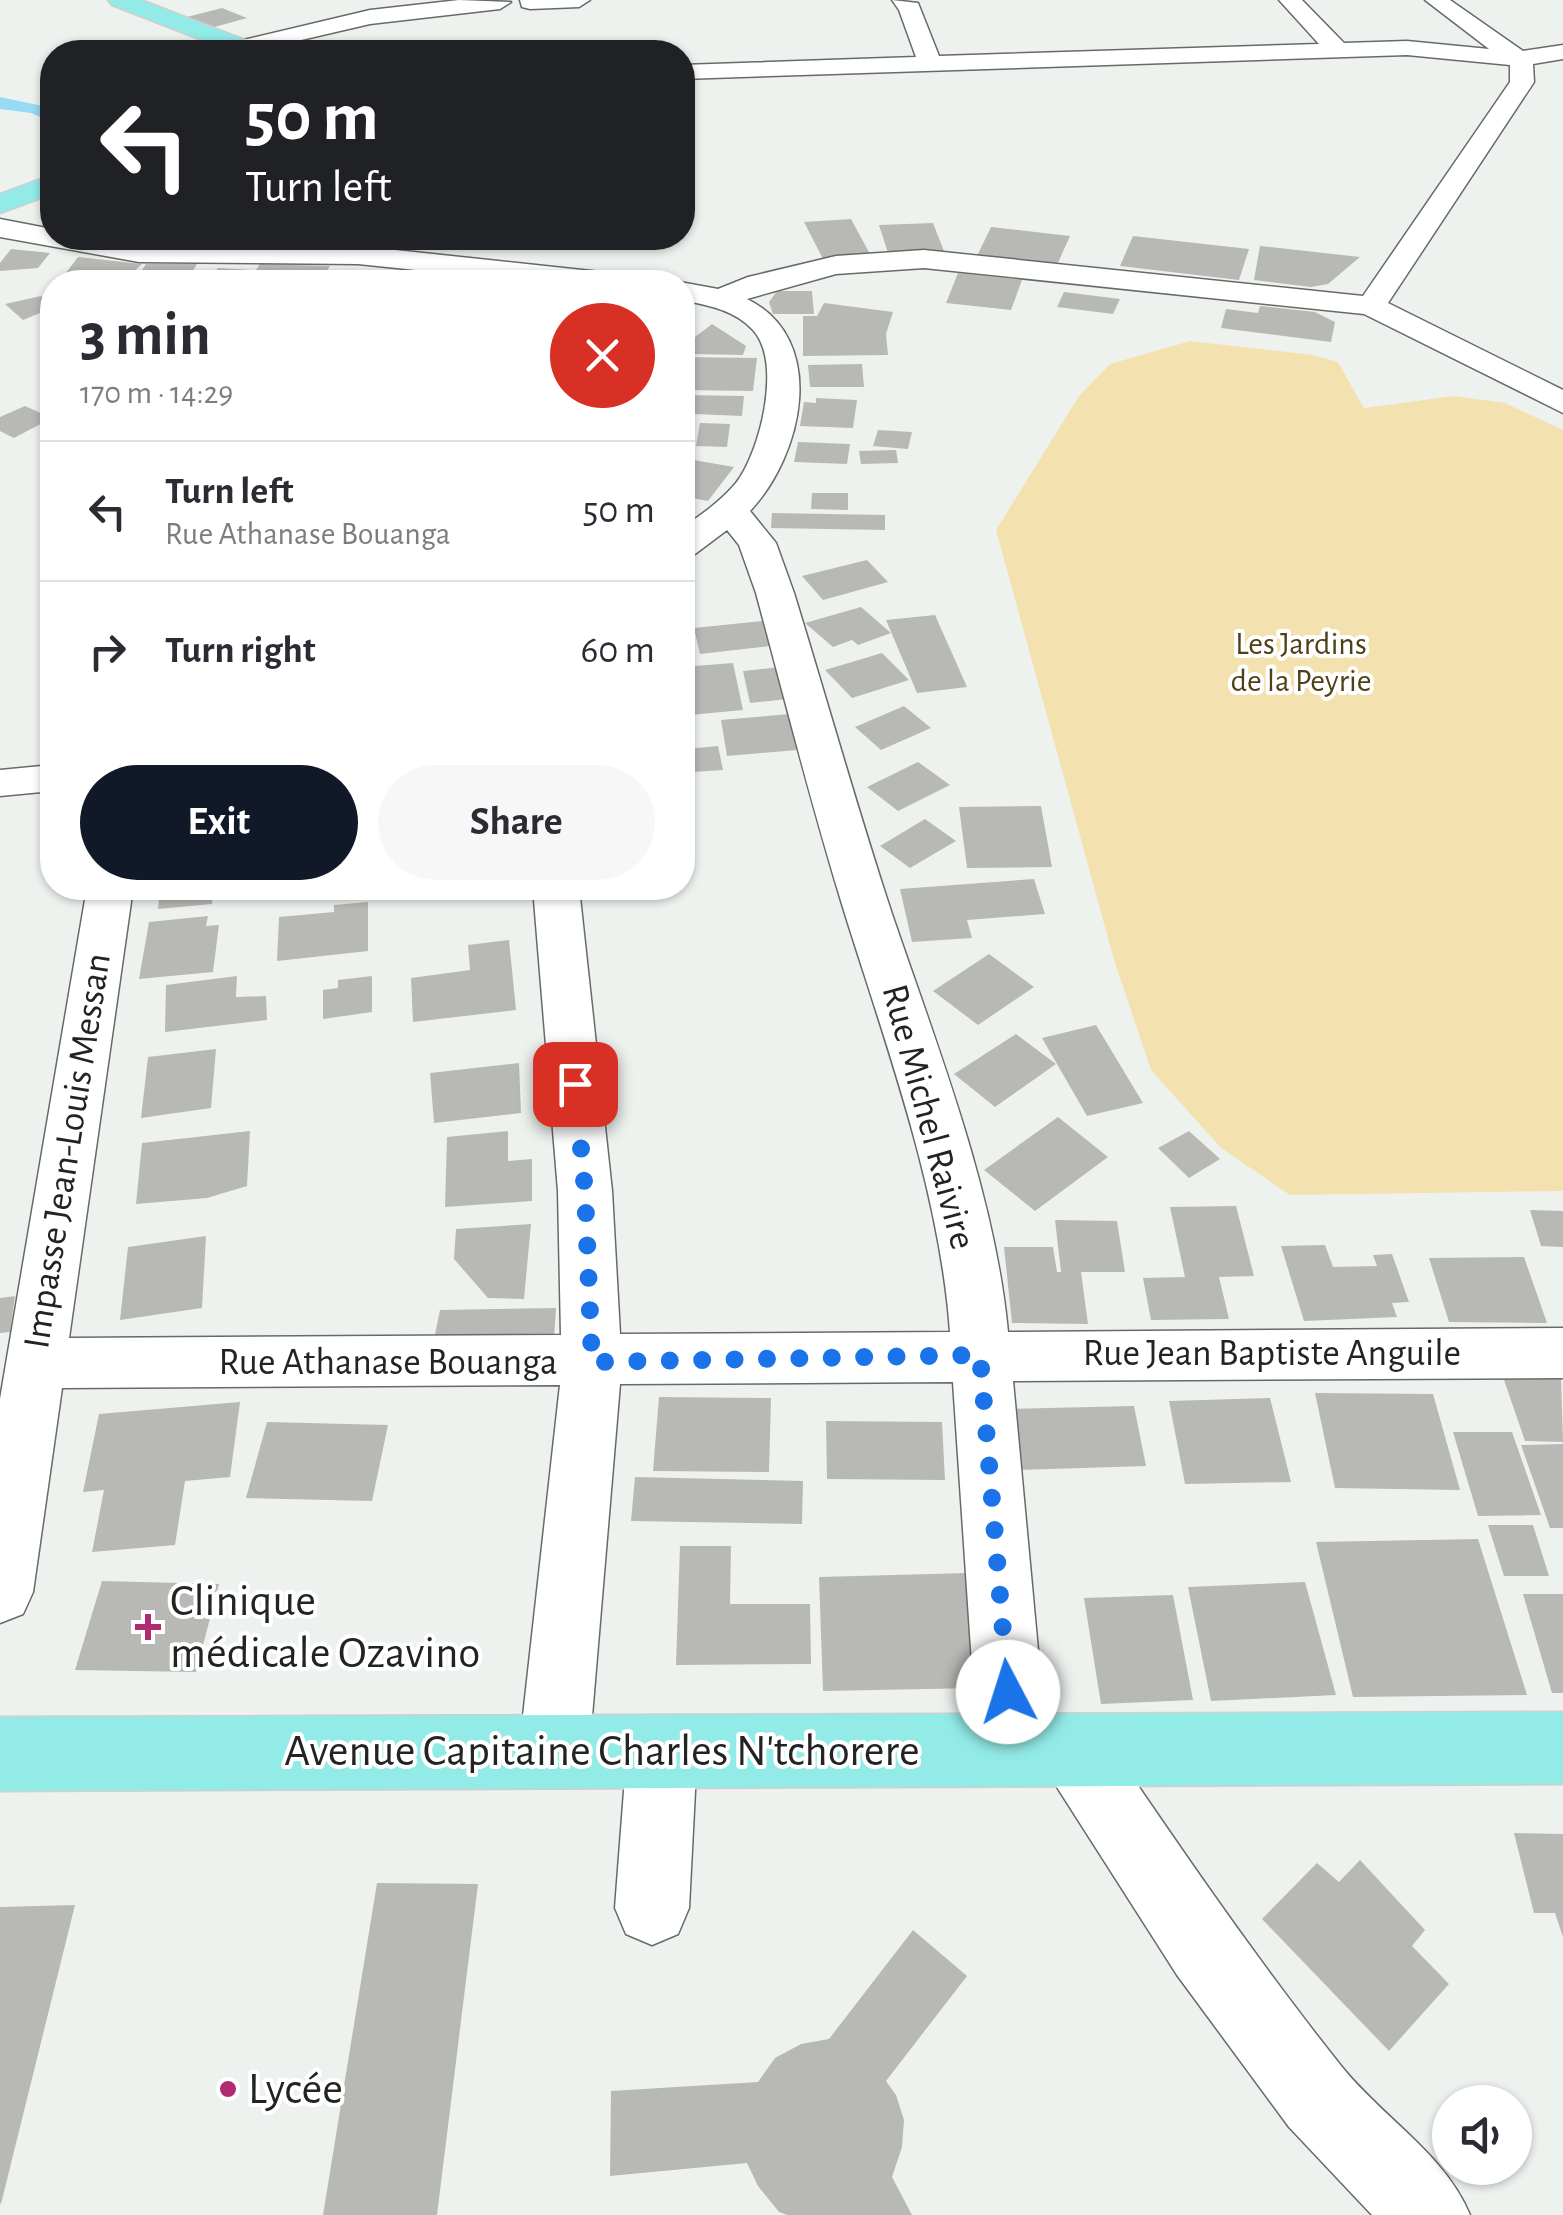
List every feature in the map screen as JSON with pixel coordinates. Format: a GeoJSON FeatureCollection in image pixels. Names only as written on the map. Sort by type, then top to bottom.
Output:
{"type":"FeatureCollection","features":[{"type":"Feature","properties":{"kind":"main road"},"geometry":{"type":"LineString","coordinates":[[120,0],[221,40]]}},
{"type":"Feature","properties":{"kind":"main road"},"geometry":{"type":"LineString","coordinates":[[0,204],[40,189]]}},
{"type":"Feature","properties":{"kind":"main road","name":"Avenue Capitaine Charles N'tchorere"},"geometry":{"type":"LineString","coordinates":[[0,1754],[1563,1748]]}},
{"type":"Feature","properties":{"kind":"street"},"geometry":{"type":"LineString","coordinates":[[279,40],[325,26],[460,0]]}},
{"type":"Feature","properties":{"kind":"street"},"geometry":{"type":"LineString","coordinates":[[410,11],[497,1],[579,0]]}},
{"type":"Feature","properties":{"kind":"street"},"geometry":{"type":"LineString","coordinates":[[903,0],[910,8],[930,63]]}},
{"type":"Feature","properties":{"kind":"street"},"geometry":{"type":"LineString","coordinates":[[1290,0],[1338,50]]}},
{"type":"Feature","properties":{"kind":"street"},"geometry":{"type":"LineString","coordinates":[[1371,306],[1522,82],[1522,65],[1518,60],[1436,0]]}},
{"type":"Feature","properties":{"kind":"street"},"geometry":{"type":"LineString","coordinates":[[695,72],[1407,48],[1518,60],[1563,52]]}},
{"type":"Feature","properties":{"kind":"street"},"geometry":{"type":"LineString","coordinates":[[948,260],[963,225]]}},
{"type":"Feature","properties":{"kind":"street"},"geometry":{"type":"LineString","coordinates":[[0,228],[40,245]]}},
{"type":"Feature","properties":{"kind":"street"},"geometry":{"type":"LineString","coordinates":[[52,250],[64,255],[358,254],[502,270]]}},
{"type":"Feature","properties":{"kind":"street"},"geometry":{"type":"LineString","coordinates":[[341,270],[358,254]]}},
{"type":"Feature","properties":{"kind":"street"},"geometry":{"type":"LineString","coordinates":[[725,298],[796,272],[897,258],[948,260],[1371,306],[1563,403]]}},
{"type":"Feature","properties":{"kind":"street"},"geometry":{"type":"LineString","coordinates":[[695,293],[725,298],[764,322],[777,338],[784,368],[771,448],[756,479],[730,510],[695,536]]}},
{"type":"Feature","properties":{"kind":"street","name":"Rue Michel Raivire"},"geometry":{"type":"LineString","coordinates":[[730,510],[757,543],[775,593],[867,909],[934,1112],[976,1296],[1008,1692],[1046,1751]]}},
{"type":"Feature","properties":{"kind":"street"},"geometry":{"type":"LineString","coordinates":[[0,783],[40,779]]}},
{"type":"Feature","properties":{"kind":"street","name":"Impasse Jean-Louis Messan"},"geometry":{"type":"LineString","coordinates":[[0,1592],[25,1351],[108,900]]}},
{"type":"Feature","properties":{"kind":"street"},"geometry":{"type":"LineString","coordinates":[[554,1752],[578,1544],[592,1362],[585,1191],[557,900]]}},
{"type":"Feature","properties":{"kind":"street","name":"Rue Athanase Bouanga"},"geometry":{"type":"LineString","coordinates":[[25,1351],[592,1362],[980,1355]]}},
{"type":"Feature","properties":{"kind":"street","name":"Rue Jean Baptiste Anguile"},"geometry":{"type":"LineString","coordinates":[[980,1355],[1563,1353]]}},
{"type":"Feature","properties":{"kind":"street"},"geometry":{"type":"LineString","coordinates":[[1046,1751],[1204,1948],[1317,2098],[1429,2215]]}},
{"type":"Feature","properties":{"kind":"street"},"geometry":{"type":"LineString","coordinates":[[652,1908],[662,1752]]}},
{"type":"Feature","properties":{"kind":"green space","name":"Les Jardins de la Peyrie"},"geometry":{"type":"Polygon","coordinates":[[[1190,341],[1313,355],[1338,362],[1364,408],[1454,396],[1505,403],[1563,430],[1563,1191],[1290,1195],[1221,1148],[1151,1070],[1114,960],[996,530],[1079,396],[1110,364],[1190,341]]]}},
{"type":"Feature","properties":{"kind":"building"},"geometry":{"type":"Polygon","coordinates":[[[222,8],[247,18],[211,28],[187,17],[222,8]]]}},
{"type":"Feature","properties":{"kind":"building"},"geometry":{"type":"Polygon","coordinates":[[[851,219],[871,256],[823,259],[804,222],[851,219]]]}},
{"type":"Feature","properties":{"kind":"building"},"geometry":{"type":"Polygon","coordinates":[[[933,223],[944,251],[888,253],[879,225],[933,223]]]}},
{"type":"Feature","properties":{"kind":"building"},"geometry":{"type":"Polygon","coordinates":[[[991,227],[1070,236],[1057,265],[977,256],[991,227]]]}},
{"type":"Feature","properties":{"kind":"building"},"geometry":{"type":"Polygon","coordinates":[[[1133,236],[1249,249],[1239,280],[1120,266],[1133,236]]]}},
{"type":"Feature","properties":{"kind":"building"},"geometry":{"type":"Polygon","coordinates":[[[1260,246],[1360,257],[1328,284],[1311,287],[1254,280],[1260,246]]]}},
{"type":"Feature","properties":{"kind":"building"},"geometry":{"type":"Polygon","coordinates":[[[11,249],[50,253],[38,268],[0,271],[0,263],[11,249]]]}},
{"type":"Feature","properties":{"kind":"building"},"geometry":{"type":"Polygon","coordinates":[[[78,257],[142,264],[136,270],[68,270],[78,257]]]}},
{"type":"Feature","properties":{"kind":"building"},"geometry":{"type":"Polygon","coordinates":[[[146,264],[197,264],[193,270],[142,270],[146,264]]]}},
{"type":"Feature","properties":{"kind":"building"},"geometry":{"type":"Polygon","coordinates":[[[260,264],[330,266],[327,270],[256,270],[260,264]]]}},
{"type":"Feature","properties":{"kind":"building"},"geometry":{"type":"Polygon","coordinates":[[[958,273],[1022,280],[1011,310],[946,303],[958,273]]]}},
{"type":"Feature","properties":{"kind":"building"},"geometry":{"type":"Polygon","coordinates":[[[777,291],[812,291],[814,314],[773,314],[769,302],[777,291]]]}},
{"type":"Feature","properties":{"kind":"building"},"geometry":{"type":"Polygon","coordinates":[[[1064,292],[1120,299],[1113,314],[1057,307],[1064,292]]]}},
{"type":"Feature","properties":{"kind":"building"},"geometry":{"type":"Polygon","coordinates":[[[40,296],[40,313],[23,320],[5,304],[40,296]]]}},
{"type":"Feature","properties":{"kind":"building"},"geometry":{"type":"Polygon","coordinates":[[[824,303],[893,312],[886,334],[888,355],[803,356],[803,316],[817,316],[824,303]]]}},
{"type":"Feature","properties":{"kind":"building"},"geometry":{"type":"Polygon","coordinates":[[[1260,306],[1315,312],[1335,322],[1331,342],[1221,328],[1226,309],[1258,313],[1260,306]]]}},
{"type":"Feature","properties":{"kind":"building"},"geometry":{"type":"Polygon","coordinates":[[[712,324],[746,346],[743,355],[695,354],[695,337],[712,324]]]}},
{"type":"Feature","properties":{"kind":"building"},"geometry":{"type":"Polygon","coordinates":[[[695,357],[757,358],[753,391],[695,390],[695,357]]]}},
{"type":"Feature","properties":{"kind":"building"},"geometry":{"type":"Polygon","coordinates":[[[862,364],[864,387],[810,387],[808,365],[862,364]]]}},
{"type":"Feature","properties":{"kind":"building"},"geometry":{"type":"Polygon","coordinates":[[[695,395],[744,396],[742,416],[695,414],[695,395]]]}},
{"type":"Feature","properties":{"kind":"building"},"geometry":{"type":"Polygon","coordinates":[[[816,398],[857,400],[853,428],[800,426],[804,402],[816,403],[816,398]]]}},
{"type":"Feature","properties":{"kind":"building"},"geometry":{"type":"Polygon","coordinates":[[[25,406],[40,413],[40,424],[14,438],[0,431],[0,417],[25,406]]]}},
{"type":"Feature","properties":{"kind":"building"},"geometry":{"type":"Polygon","coordinates":[[[700,423],[730,424],[727,447],[696,446],[700,423]]]}},
{"type":"Feature","properties":{"kind":"building"},"geometry":{"type":"Polygon","coordinates":[[[878,430],[912,432],[908,449],[873,446],[878,430]]]}},
{"type":"Feature","properties":{"kind":"building"},"geometry":{"type":"Polygon","coordinates":[[[798,442],[850,444],[847,464],[794,462],[798,442]]]}},
{"type":"Feature","properties":{"kind":"building"},"geometry":{"type":"Polygon","coordinates":[[[896,450],[898,463],[861,464],[859,451],[896,450]]]}},
{"type":"Feature","properties":{"kind":"building"},"geometry":{"type":"Polygon","coordinates":[[[695,460],[734,467],[708,501],[695,498],[695,460]]]}},
{"type":"Feature","properties":{"kind":"building"},"geometry":{"type":"Polygon","coordinates":[[[812,493],[848,493],[848,510],[811,509],[812,493]]]}},
{"type":"Feature","properties":{"kind":"building"},"geometry":{"type":"Polygon","coordinates":[[[772,513],[885,515],[885,530],[771,528],[772,513]]]}},
{"type":"Feature","properties":{"kind":"building"},"geometry":{"type":"Polygon","coordinates":[[[867,560],[888,582],[823,600],[802,576],[867,560]]]}},
{"type":"Feature","properties":{"kind":"building"},"geometry":{"type":"Polygon","coordinates":[[[861,607],[891,633],[858,645],[852,640],[833,647],[805,623],[861,607]]]}},
{"type":"Feature","properties":{"kind":"building"},"geometry":{"type":"Polygon","coordinates":[[[935,615],[967,687],[917,693],[886,620],[935,615]]]}},
{"type":"Feature","properties":{"kind":"building"},"geometry":{"type":"Polygon","coordinates":[[[762,621],[770,646],[700,654],[695,628],[762,621]]]}},
{"type":"Feature","properties":{"kind":"building"},"geometry":{"type":"Polygon","coordinates":[[[882,653],[909,680],[852,698],[825,670],[882,653]]]}},
{"type":"Feature","properties":{"kind":"building"},"geometry":{"type":"Polygon","coordinates":[[[733,663],[743,710],[695,715],[695,666],[733,663]]]}},
{"type":"Feature","properties":{"kind":"building"},"geometry":{"type":"Polygon","coordinates":[[[780,667],[788,699],[750,703],[743,671],[780,667]]]}},
{"type":"Feature","properties":{"kind":"building"},"geometry":{"type":"Polygon","coordinates":[[[904,706],[931,728],[881,750],[855,727],[904,706]]]}},
{"type":"Feature","properties":{"kind":"building"},"geometry":{"type":"Polygon","coordinates":[[[789,714],[797,750],[727,756],[721,720],[789,714]]]}},
{"type":"Feature","properties":{"kind":"building"},"geometry":{"type":"Polygon","coordinates":[[[718,746],[723,770],[695,772],[695,748],[718,746]]]}},
{"type":"Feature","properties":{"kind":"building"},"geometry":{"type":"Polygon","coordinates":[[[918,762],[950,785],[898,811],[867,787],[918,762]]]}},
{"type":"Feature","properties":{"kind":"building"},"geometry":{"type":"Polygon","coordinates":[[[1041,806],[1052,867],[967,868],[959,807],[1041,806]]]}},
{"type":"Feature","properties":{"kind":"building"},"geometry":{"type":"Polygon","coordinates":[[[925,819],[956,841],[910,868],[880,846],[925,819]]]}},
{"type":"Feature","properties":{"kind":"building"},"geometry":{"type":"Polygon","coordinates":[[[1034,879],[1045,914],[967,920],[972,938],[912,942],[900,889],[1034,879]]]}},
{"type":"Feature","properties":{"kind":"building"},"geometry":{"type":"Polygon","coordinates":[[[159,900],[212,900],[212,904],[158,909],[159,900]]]}},
{"type":"Feature","properties":{"kind":"building"},"geometry":{"type":"Polygon","coordinates":[[[368,902],[368,951],[277,961],[279,917],[334,912],[334,905],[368,902]]]}},
{"type":"Feature","properties":{"kind":"building"},"geometry":{"type":"Polygon","coordinates":[[[208,916],[206,926],[219,925],[213,972],[139,979],[149,922],[208,916]]]}},
{"type":"Feature","properties":{"kind":"building"},"geometry":{"type":"Polygon","coordinates":[[[509,940],[516,1010],[413,1022],[411,978],[470,970],[468,945],[509,940]]]}},
{"type":"Feature","properties":{"kind":"building"},"geometry":{"type":"Polygon","coordinates":[[[989,954],[1034,987],[978,1025],[933,991],[989,954]]]}},
{"type":"Feature","properties":{"kind":"building"},"geometry":{"type":"Polygon","coordinates":[[[237,976],[236,997],[266,996],[267,1020],[165,1032],[166,985],[237,976]]]}},
{"type":"Feature","properties":{"kind":"building"},"geometry":{"type":"Polygon","coordinates":[[[372,976],[372,1012],[323,1019],[323,990],[338,988],[338,980],[372,976]]]}},
{"type":"Feature","properties":{"kind":"building"},"geometry":{"type":"Polygon","coordinates":[[[1096,1025],[1143,1103],[1087,1116],[1042,1038],[1096,1025]]]}},
{"type":"Feature","properties":{"kind":"building"},"geometry":{"type":"Polygon","coordinates":[[[1016,1034],[1056,1064],[995,1107],[954,1074],[1016,1034]]]}},
{"type":"Feature","properties":{"kind":"building"},"geometry":{"type":"Polygon","coordinates":[[[216,1049],[211,1108],[141,1118],[148,1057],[216,1049]]]}},
{"type":"Feature","properties":{"kind":"building"},"geometry":{"type":"Polygon","coordinates":[[[519,1063],[521,1113],[434,1123],[430,1073],[519,1063]]]}},
{"type":"Feature","properties":{"kind":"building"},"geometry":{"type":"Polygon","coordinates":[[[1058,1117],[1108,1157],[1035,1211],[984,1170],[1058,1117]]]}},
{"type":"Feature","properties":{"kind":"building"},"geometry":{"type":"Polygon","coordinates":[[[250,1131],[247,1186],[207,1198],[136,1204],[142,1143],[250,1131]]]}},
{"type":"Feature","properties":{"kind":"building"},"geometry":{"type":"Polygon","coordinates":[[[508,1131],[508,1161],[532,1159],[532,1201],[445,1207],[447,1137],[508,1131]]]}},
{"type":"Feature","properties":{"kind":"building"},"geometry":{"type":"Polygon","coordinates":[[[1189,1131],[1220,1159],[1189,1178],[1158,1148],[1189,1131]]]}},
{"type":"Feature","properties":{"kind":"building"},"geometry":{"type":"Polygon","coordinates":[[[1236,1206],[1254,1276],[1219,1277],[1229,1319],[1151,1320],[1143,1278],[1185,1277],[1170,1207],[1236,1206]]]}},
{"type":"Feature","properties":{"kind":"building"},"geometry":{"type":"Polygon","coordinates":[[[1530,1210],[1563,1211],[1563,1247],[1541,1246],[1530,1210]]]}},
{"type":"Feature","properties":{"kind":"building"},"geometry":{"type":"Polygon","coordinates":[[[1055,1220],[1117,1221],[1125,1272],[1081,1272],[1088,1324],[1012,1323],[1004,1247],[1053,1247],[1057,1272],[1061,1272],[1055,1220]]]}},
{"type":"Feature","properties":{"kind":"building"},"geometry":{"type":"Polygon","coordinates":[[[531,1224],[524,1299],[488,1298],[454,1259],[456,1229],[531,1224]]]}},
{"type":"Feature","properties":{"kind":"building"},"geometry":{"type":"Polygon","coordinates":[[[206,1236],[202,1308],[120,1320],[128,1247],[206,1236]]]}},
{"type":"Feature","properties":{"kind":"building"},"geometry":{"type":"Polygon","coordinates":[[[1325,1245],[1333,1267],[1377,1266],[1373,1255],[1392,1254],[1409,1302],[1392,1303],[1397,1317],[1304,1321],[1281,1246],[1325,1245]]]}},
{"type":"Feature","properties":{"kind":"building"},"geometry":{"type":"Polygon","coordinates":[[[1524,1257],[1547,1323],[1449,1322],[1429,1258],[1524,1257]]]}},
{"type":"Feature","properties":{"kind":"building"},"geometry":{"type":"Polygon","coordinates":[[[15,1296],[10,1332],[0,1333],[0,1298],[15,1296]]]}},
{"type":"Feature","properties":{"kind":"building"},"geometry":{"type":"Polygon","coordinates":[[[556,1308],[554,1339],[434,1339],[440,1310],[556,1308]]]}},
{"type":"Feature","properties":{"kind":"building"},"geometry":{"type":"Polygon","coordinates":[[[1503,1377],[1561,1377],[1563,1442],[1525,1441],[1503,1377]]]}},
{"type":"Feature","properties":{"kind":"building"},"geometry":{"type":"Polygon","coordinates":[[[1315,1393],[1433,1394],[1460,1490],[1335,1488],[1315,1393]]]}},
{"type":"Feature","properties":{"kind":"building"},"geometry":{"type":"Polygon","coordinates":[[[659,1397],[771,1398],[769,1472],[653,1471],[659,1397]]]}},
{"type":"Feature","properties":{"kind":"building"},"geometry":{"type":"Polygon","coordinates":[[[1270,1398],[1291,1482],[1185,1484],[1169,1401],[1270,1398]]]}},
{"type":"Feature","properties":{"kind":"building"},"geometry":{"type":"Polygon","coordinates":[[[240,1402],[230,1477],[185,1481],[175,1545],[92,1552],[104,1490],[83,1492],[99,1414],[240,1402]]]}},
{"type":"Feature","properties":{"kind":"building"},"geometry":{"type":"Polygon","coordinates":[[[1134,1406],[1146,1466],[1017,1470],[1009,1409],[1134,1406]]]}},
{"type":"Feature","properties":{"kind":"building"},"geometry":{"type":"Polygon","coordinates":[[[826,1421],[942,1422],[945,1480],[827,1479],[826,1421]]]}},
{"type":"Feature","properties":{"kind":"building"},"geometry":{"type":"Polygon","coordinates":[[[267,1422],[388,1425],[372,1501],[246,1498],[267,1422]]]}},
{"type":"Feature","properties":{"kind":"building"},"geometry":{"type":"Polygon","coordinates":[[[1453,1432],[1512,1432],[1541,1515],[1478,1516],[1453,1432]]]}},
{"type":"Feature","properties":{"kind":"building"},"geometry":{"type":"Polygon","coordinates":[[[1563,1444],[1563,1528],[1550,1528],[1521,1445],[1563,1444]]]}},
{"type":"Feature","properties":{"kind":"building"},"geometry":{"type":"Polygon","coordinates":[[[635,1477],[803,1481],[802,1524],[631,1521],[635,1477]]]}},
{"type":"Feature","properties":{"kind":"building"},"geometry":{"type":"Polygon","coordinates":[[[1488,1525],[1533,1525],[1549,1576],[1504,1576],[1488,1525]]]}},
{"type":"Feature","properties":{"kind":"building"},"geometry":{"type":"Polygon","coordinates":[[[1478,1539],[1527,1695],[1353,1697],[1316,1542],[1478,1539]]]}},
{"type":"Feature","properties":{"kind":"building"},"geometry":{"type":"Polygon","coordinates":[[[680,1546],[731,1546],[730,1604],[810,1604],[811,1664],[676,1665],[680,1546]]]}},
{"type":"Feature","properties":{"kind":"building"},"geometry":{"type":"Polygon","coordinates":[[[968,1573],[979,1688],[823,1691],[819,1577],[968,1573]]]}},
{"type":"Feature","properties":{"kind":"building","name":"Clinique médicale Ozavino"},"geometry":{"type":"Polygon","coordinates":[[[102,1581],[219,1584],[196,1672],[75,1670],[102,1581]]]}},
{"type":"Feature","properties":{"kind":"building"},"geometry":{"type":"Polygon","coordinates":[[[1305,1582],[1336,1695],[1211,1701],[1188,1587],[1305,1582]]]}},
{"type":"Feature","properties":{"kind":"building"},"geometry":{"type":"Polygon","coordinates":[[[1523,1594],[1563,1594],[1563,1693],[1552,1693],[1523,1594]]]}},
{"type":"Feature","properties":{"kind":"building"},"geometry":{"type":"Polygon","coordinates":[[[1173,1595],[1193,1700],[1101,1704],[1084,1598],[1173,1595]]]}},
{"type":"Feature","properties":{"kind":"building"},"geometry":{"type":"Polygon","coordinates":[[[1514,1833],[1563,1834],[1563,1937],[1555,1913],[1534,1913],[1514,1833]]]}},
{"type":"Feature","properties":{"kind":"building"},"geometry":{"type":"Polygon","coordinates":[[[1360,1860],[1425,1930],[1412,1946],[1449,1984],[1389,2051],[1262,1919],[1317,1863],[1339,1882],[1360,1860]]]}},
{"type":"Feature","properties":{"kind":"building"},"geometry":{"type":"Polygon","coordinates":[[[377,1883],[478,1884],[437,2215],[323,2215],[377,1883]]]}},
{"type":"Feature","properties":{"kind":"building"},"geometry":{"type":"Polygon","coordinates":[[[75,1905],[1,2204],[0,1907],[75,1905]]]}},
{"type":"Feature","properties":{"kind":"building"},"geometry":{"type":"Polygon","coordinates":[[[913,1930],[967,1976],[886,2081],[896,2095],[904,2120],[902,2147],[892,2177],[912,2215],[787,2215],[779,2212],[758,2186],[747,2163],[610,2176],[611,2091],[758,2082],[775,2058],[801,2044],[829,2039],[913,1930]]]}},
{"type":"Feature","properties":{"kind":"waterway"},"geometry":{"type":"LineString","coordinates":[[0,103],[40,110]]}},
{"type":"Feature","properties":{"kind":"place","name":"Clinique médicale Ozavino"},"geometry":{"type":"Point","coordinates":[148,1627]}},
{"type":"Feature","properties":{"kind":"place","name":"Lycée"},"geometry":{"type":"Point","coordinates":[228,2089]}},
{"type":"Feature","properties":{"kind":"route"},"geometry":{"type":"LineString","coordinates":[[575,1084],[585,1191],[592,1362],[980,1355],[1008,1692]]}}]}
